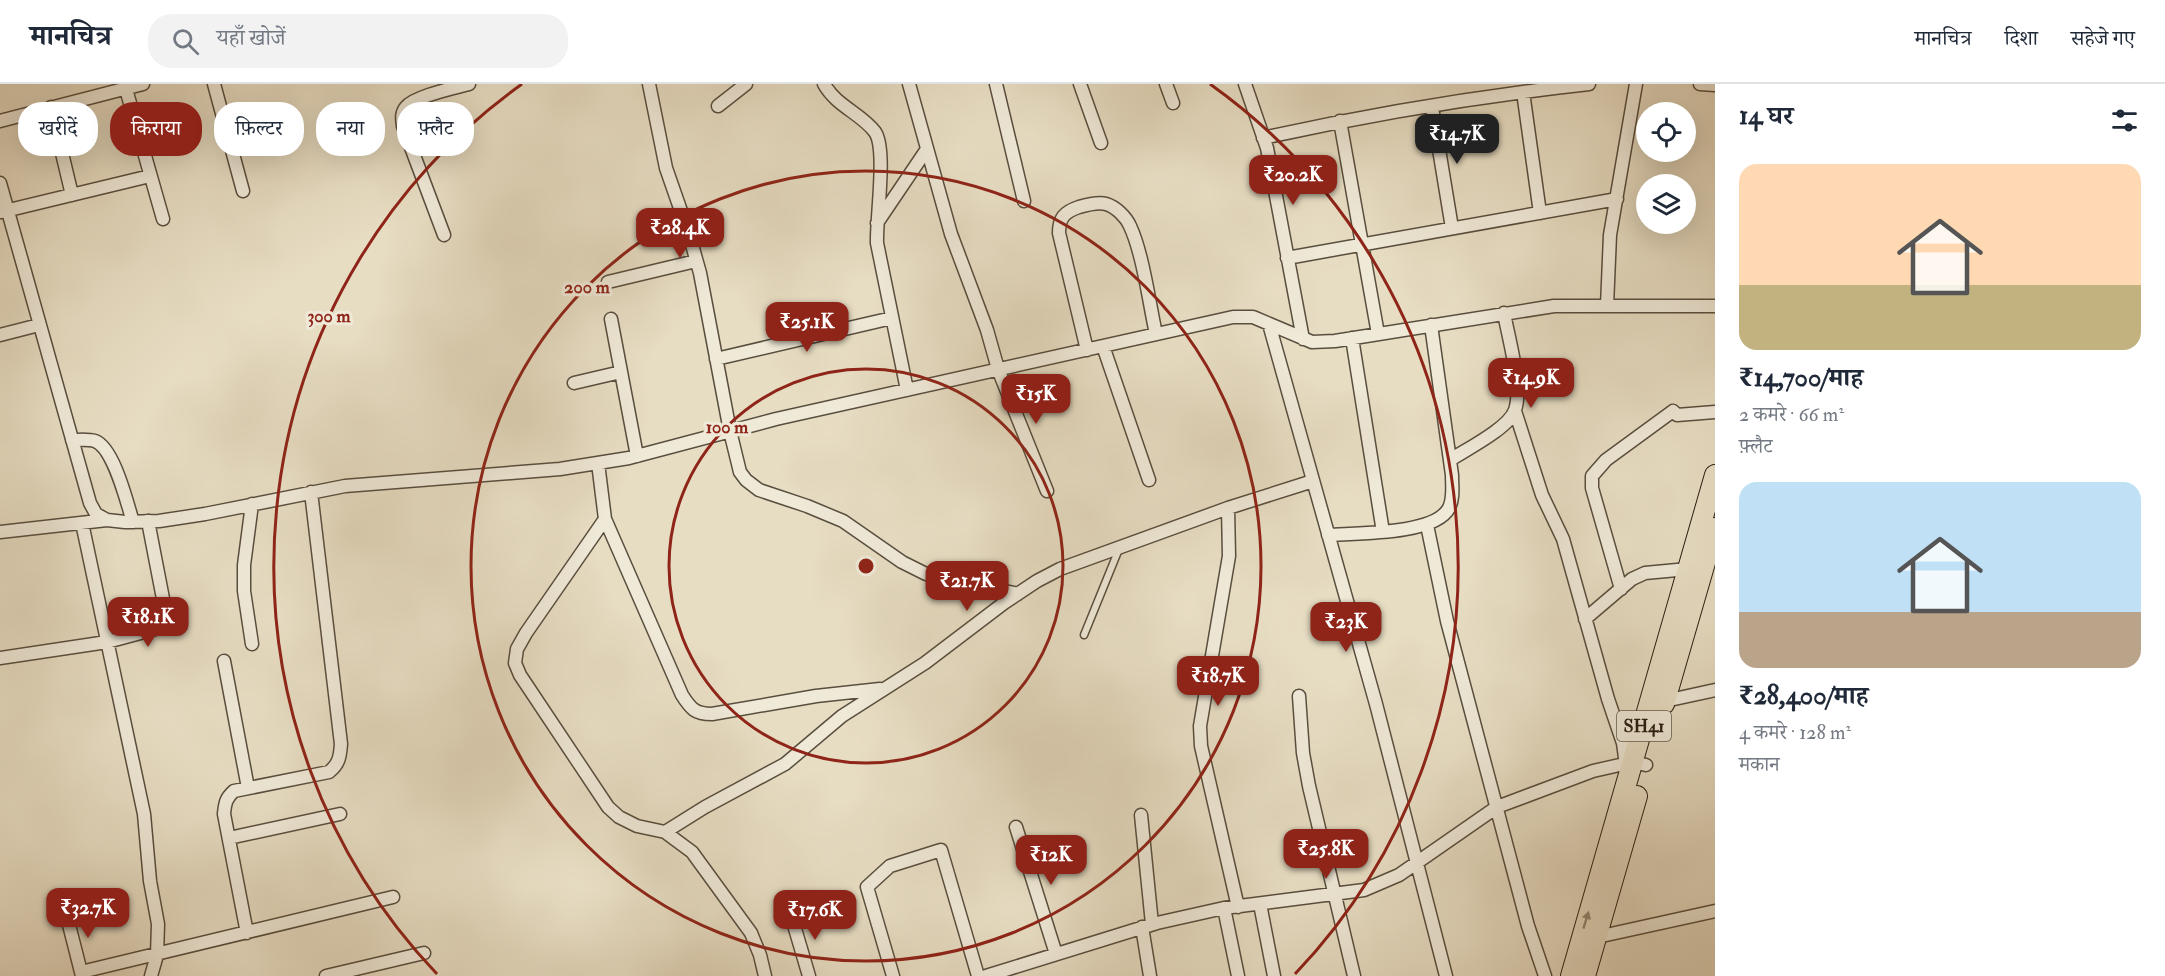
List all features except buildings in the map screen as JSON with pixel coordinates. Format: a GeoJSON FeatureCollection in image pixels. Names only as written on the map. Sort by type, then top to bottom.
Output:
{"type":"FeatureCollection","features":[{"type":"Feature","properties":{"kind":"main road","name":"SH41"},"geometry":{"type":"LineString","coordinates":[[1571,976],[1635,764],[1715,475]]}},
{"type":"Feature","properties":{"kind":"main road","name":"SH41"},"geometry":{"type":"LineString","coordinates":[[1585,976],[1597,937],[1635,764],[1665,701],[1715,528]]}},
{"type":"Feature","properties":{"kind":"street"},"geometry":{"type":"LineString","coordinates":[[72,102],[143,84]]}},
{"type":"Feature","properties":{"kind":"street"},"geometry":{"type":"LineString","coordinates":[[214,84],[243,191]]}},
{"type":"Feature","properties":{"kind":"street"},"geometry":{"type":"LineString","coordinates":[[444,235],[403,126],[402,116],[406,106],[416,100],[469,84]]}},
{"type":"Feature","properties":{"kind":"street"},"geometry":{"type":"LineString","coordinates":[[649,84],[666,168],[696,261],[740,472],[759,490],[843,521],[902,562],[926,574],[1018,594]]}},
{"type":"Feature","properties":{"kind":"street"},"geometry":{"type":"LineString","coordinates":[[718,106],[746,84]]}},
{"type":"Feature","properties":{"kind":"street"},"geometry":{"type":"LineString","coordinates":[[824,84],[841,105],[876,133],[880,148],[877,243],[907,390]]}},
{"type":"Feature","properties":{"kind":"street"},"geometry":{"type":"LineString","coordinates":[[909,84],[951,234],[987,330],[998,369],[1047,491]]}},
{"type":"Feature","properties":{"kind":"street"},"geometry":{"type":"LineString","coordinates":[[996,84],[1024,201]]}},
{"type":"Feature","properties":{"kind":"street"},"geometry":{"type":"LineString","coordinates":[[1080,84],[1101,143]]}},
{"type":"Feature","properties":{"kind":"street"},"geometry":{"type":"LineString","coordinates":[[1166,84],[1173,103]]}},
{"type":"Feature","properties":{"kind":"street"},"geometry":{"type":"LineString","coordinates":[[1245,84],[1263,138],[1303,339]]}},
{"type":"Feature","properties":{"kind":"street"},"geometry":{"type":"LineString","coordinates":[[1263,138],[1341,121],[1522,92],[1589,84]]}},
{"type":"Feature","properties":{"kind":"street"},"geometry":{"type":"LineString","coordinates":[[1607,306],[1610,235],[1636,84]]}},
{"type":"Feature","properties":{"kind":"street"},"geometry":{"type":"LineString","coordinates":[[1700,84],[1715,85]]}},
{"type":"Feature","properties":{"kind":"street"},"geometry":{"type":"LineString","coordinates":[[126,89],[163,219]]}},
{"type":"Feature","properties":{"kind":"street"},"geometry":{"type":"LineString","coordinates":[[1522,92],[1540,213]]}},
{"type":"Feature","properties":{"kind":"street"},"geometry":{"type":"LineString","coordinates":[[1432,106],[1452,228]]}},
{"type":"Feature","properties":{"kind":"street"},"geometry":{"type":"LineString","coordinates":[[0,121],[18,116]]}},
{"type":"Feature","properties":{"kind":"street"},"geometry":{"type":"LineString","coordinates":[[1341,121],[1377,334]]}},
{"type":"Feature","properties":{"kind":"street"},"geometry":{"type":"LineString","coordinates":[[876,224],[927,149]]}},
{"type":"Feature","properties":{"kind":"street"},"geometry":{"type":"LineString","coordinates":[[63,156],[72,195]]}},
{"type":"Feature","properties":{"kind":"street"},"geometry":{"type":"LineString","coordinates":[[4,211],[150,176]]}},
{"type":"Feature","properties":{"kind":"street"},"geometry":{"type":"LineString","coordinates":[[0,183],[4,211],[90,503],[96,514],[107,520]]}},
{"type":"Feature","properties":{"kind":"street"},"geometry":{"type":"LineString","coordinates":[[1287,258],[1617,199]]}},
{"type":"Feature","properties":{"kind":"street"},"geometry":{"type":"LineString","coordinates":[[1087,350],[1059,233],[1059,222],[1065,212],[1080,206],[1106,204],[1118,210],[1129,223],[1136,243],[1156,334]]}},
{"type":"Feature","properties":{"kind":"street"},"geometry":{"type":"LineString","coordinates":[[608,282],[696,261]]}},
{"type":"Feature","properties":{"kind":"street"},"geometry":{"type":"LineString","coordinates":[[0,532],[107,520],[134,522],[182,518],[345,486],[560,469],[598,463],[637,456],[730,431],[998,369],[1233,317],[1253,317],[1312,342],[1352,338],[1554,306],[1715,306]]}},
{"type":"Feature","properties":{"kind":"street"},"geometry":{"type":"LineString","coordinates":[[986,976],[1147,926],[1224,908],[1364,890],[1381,884],[1417,862],[1497,807],[1593,771],[1635,764],[1623,743],[1563,539],[1542,495],[1515,411],[1517,381],[1504,313]]}},
{"type":"Feature","properties":{"kind":"street"},"geometry":{"type":"LineString","coordinates":[[716,359],[892,318]]}},
{"type":"Feature","properties":{"kind":"street"},"geometry":{"type":"LineString","coordinates":[[611,319],[637,456]]}},
{"type":"Feature","properties":{"kind":"street"},"geometry":{"type":"LineString","coordinates":[[1269,324],[1376,704],[1446,976]]}},
{"type":"Feature","properties":{"kind":"street"},"geometry":{"type":"LineString","coordinates":[[0,335],[39,325]]}},
{"type":"Feature","properties":{"kind":"street"},"geometry":{"type":"LineString","coordinates":[[1328,535],[1383,532],[1427,525],[1439,519],[1449,508],[1453,493],[1450,460],[1431,325]]}},
{"type":"Feature","properties":{"kind":"street"},"geometry":{"type":"LineString","coordinates":[[1352,338],[1383,532]]}},
{"type":"Feature","properties":{"kind":"street"},"geometry":{"type":"LineString","coordinates":[[1102,346],[1149,480]]}},
{"type":"Feature","properties":{"kind":"street"},"geometry":{"type":"LineString","coordinates":[[574,383],[621,372]]}},
{"type":"Feature","properties":{"kind":"street"},"geometry":{"type":"LineString","coordinates":[[1450,460],[1503,425],[1515,411]]}},
{"type":"Feature","properties":{"kind":"street"},"geometry":{"type":"LineString","coordinates":[[1621,590],[1592,488],[1592,476],[1606,460],[1673,411],[1677,415],[1715,412]]}},
{"type":"Feature","properties":{"kind":"street"},"geometry":{"type":"LineString","coordinates":[[72,440],[94,441],[102,445],[113,462],[134,522]]}},
{"type":"Feature","properties":{"kind":"street"},"geometry":{"type":"LineString","coordinates":[[598,463],[605,519],[682,695],[692,710],[700,714],[712,714],[816,696],[883,688]]}},
{"type":"Feature","properties":{"kind":"street"},"geometry":{"type":"LineString","coordinates":[[665,832],[705,807],[784,764],[842,716],[925,663],[1018,594],[1060,569],[1228,508],[1312,481]]}},
{"type":"Feature","properties":{"kind":"street"},"geometry":{"type":"LineString","coordinates":[[247,933],[224,814],[225,803],[234,791],[330,772],[337,766],[340,757],[311,492]]}},
{"type":"Feature","properties":{"kind":"street"},"geometry":{"type":"LineString","coordinates":[[252,504],[244,565],[244,591],[252,644]]}},
{"type":"Feature","properties":{"kind":"street"},"geometry":{"type":"LineString","coordinates":[[1228,508],[1229,556],[1200,726],[1201,746],[1238,907]]}},
{"type":"Feature","properties":{"kind":"street"},"geometry":{"type":"LineString","coordinates":[[605,519],[526,633],[517,649],[515,663],[529,691],[608,807],[619,817],[637,825],[665,832],[692,852],[751,933],[765,976]]}},
{"type":"Feature","properties":{"kind":"street"},"geometry":{"type":"LineString","coordinates":[[0,658],[107,642],[159,628],[165,621],[165,609],[148,521]]}},
{"type":"Feature","properties":{"kind":"street"},"geometry":{"type":"LineString","coordinates":[[82,523],[144,814],[150,881],[158,924],[157,955],[151,976]]}},
{"type":"Feature","properties":{"kind":"street"},"geometry":{"type":"LineString","coordinates":[[1427,525],[1447,621],[1528,926],[1545,976]]}},
{"type":"Feature","properties":{"kind":"street"},"geometry":{"type":"LineString","coordinates":[[1585,620],[1632,579],[1645,573],[1688,569]]}},
{"type":"Feature","properties":{"kind":"street"},"geometry":{"type":"LineString","coordinates":[[224,662],[248,788]]}},
{"type":"Feature","properties":{"kind":"street"},"geometry":{"type":"LineString","coordinates":[[1665,701],[1715,690]]}},
{"type":"Feature","properties":{"kind":"street"},"geometry":{"type":"LineString","coordinates":[[1299,696],[1303,753],[1309,786],[1354,976]]}},
{"type":"Feature","properties":{"kind":"street"},"geometry":{"type":"LineString","coordinates":[[229,838],[340,814]]}},
{"type":"Feature","properties":{"kind":"street"},"geometry":{"type":"LineString","coordinates":[[1141,815],[1150,976]]}},
{"type":"Feature","properties":{"kind":"street"},"geometry":{"type":"LineString","coordinates":[[1016,827],[1056,954]]}},
{"type":"Feature","properties":{"kind":"street"},"geometry":{"type":"LineString","coordinates":[[892,976],[867,887],[890,866],[941,850],[978,976]]}},
{"type":"Feature","properties":{"kind":"street"},"geometry":{"type":"LineString","coordinates":[[65,909],[81,974],[393,897]]}},
{"type":"Feature","properties":{"kind":"street"},"geometry":{"type":"LineString","coordinates":[[1260,904],[1274,976]]}},
{"type":"Feature","properties":{"kind":"street"},"geometry":{"type":"LineString","coordinates":[[1224,908],[1238,976]]}},
{"type":"Feature","properties":{"kind":"street"},"geometry":{"type":"LineString","coordinates":[[1597,937],[1715,911]]}},
{"type":"Feature","properties":{"kind":"street"},"geometry":{"type":"LineString","coordinates":[[791,915],[809,976]]}},
{"type":"Feature","properties":{"kind":"street"},"geometry":{"type":"LineString","coordinates":[[326,976],[424,953]]}},
{"type":"Feature","properties":{"kind":"lane"},"geometry":{"type":"LineString","coordinates":[[1084,634],[1119,548]]}}]}
